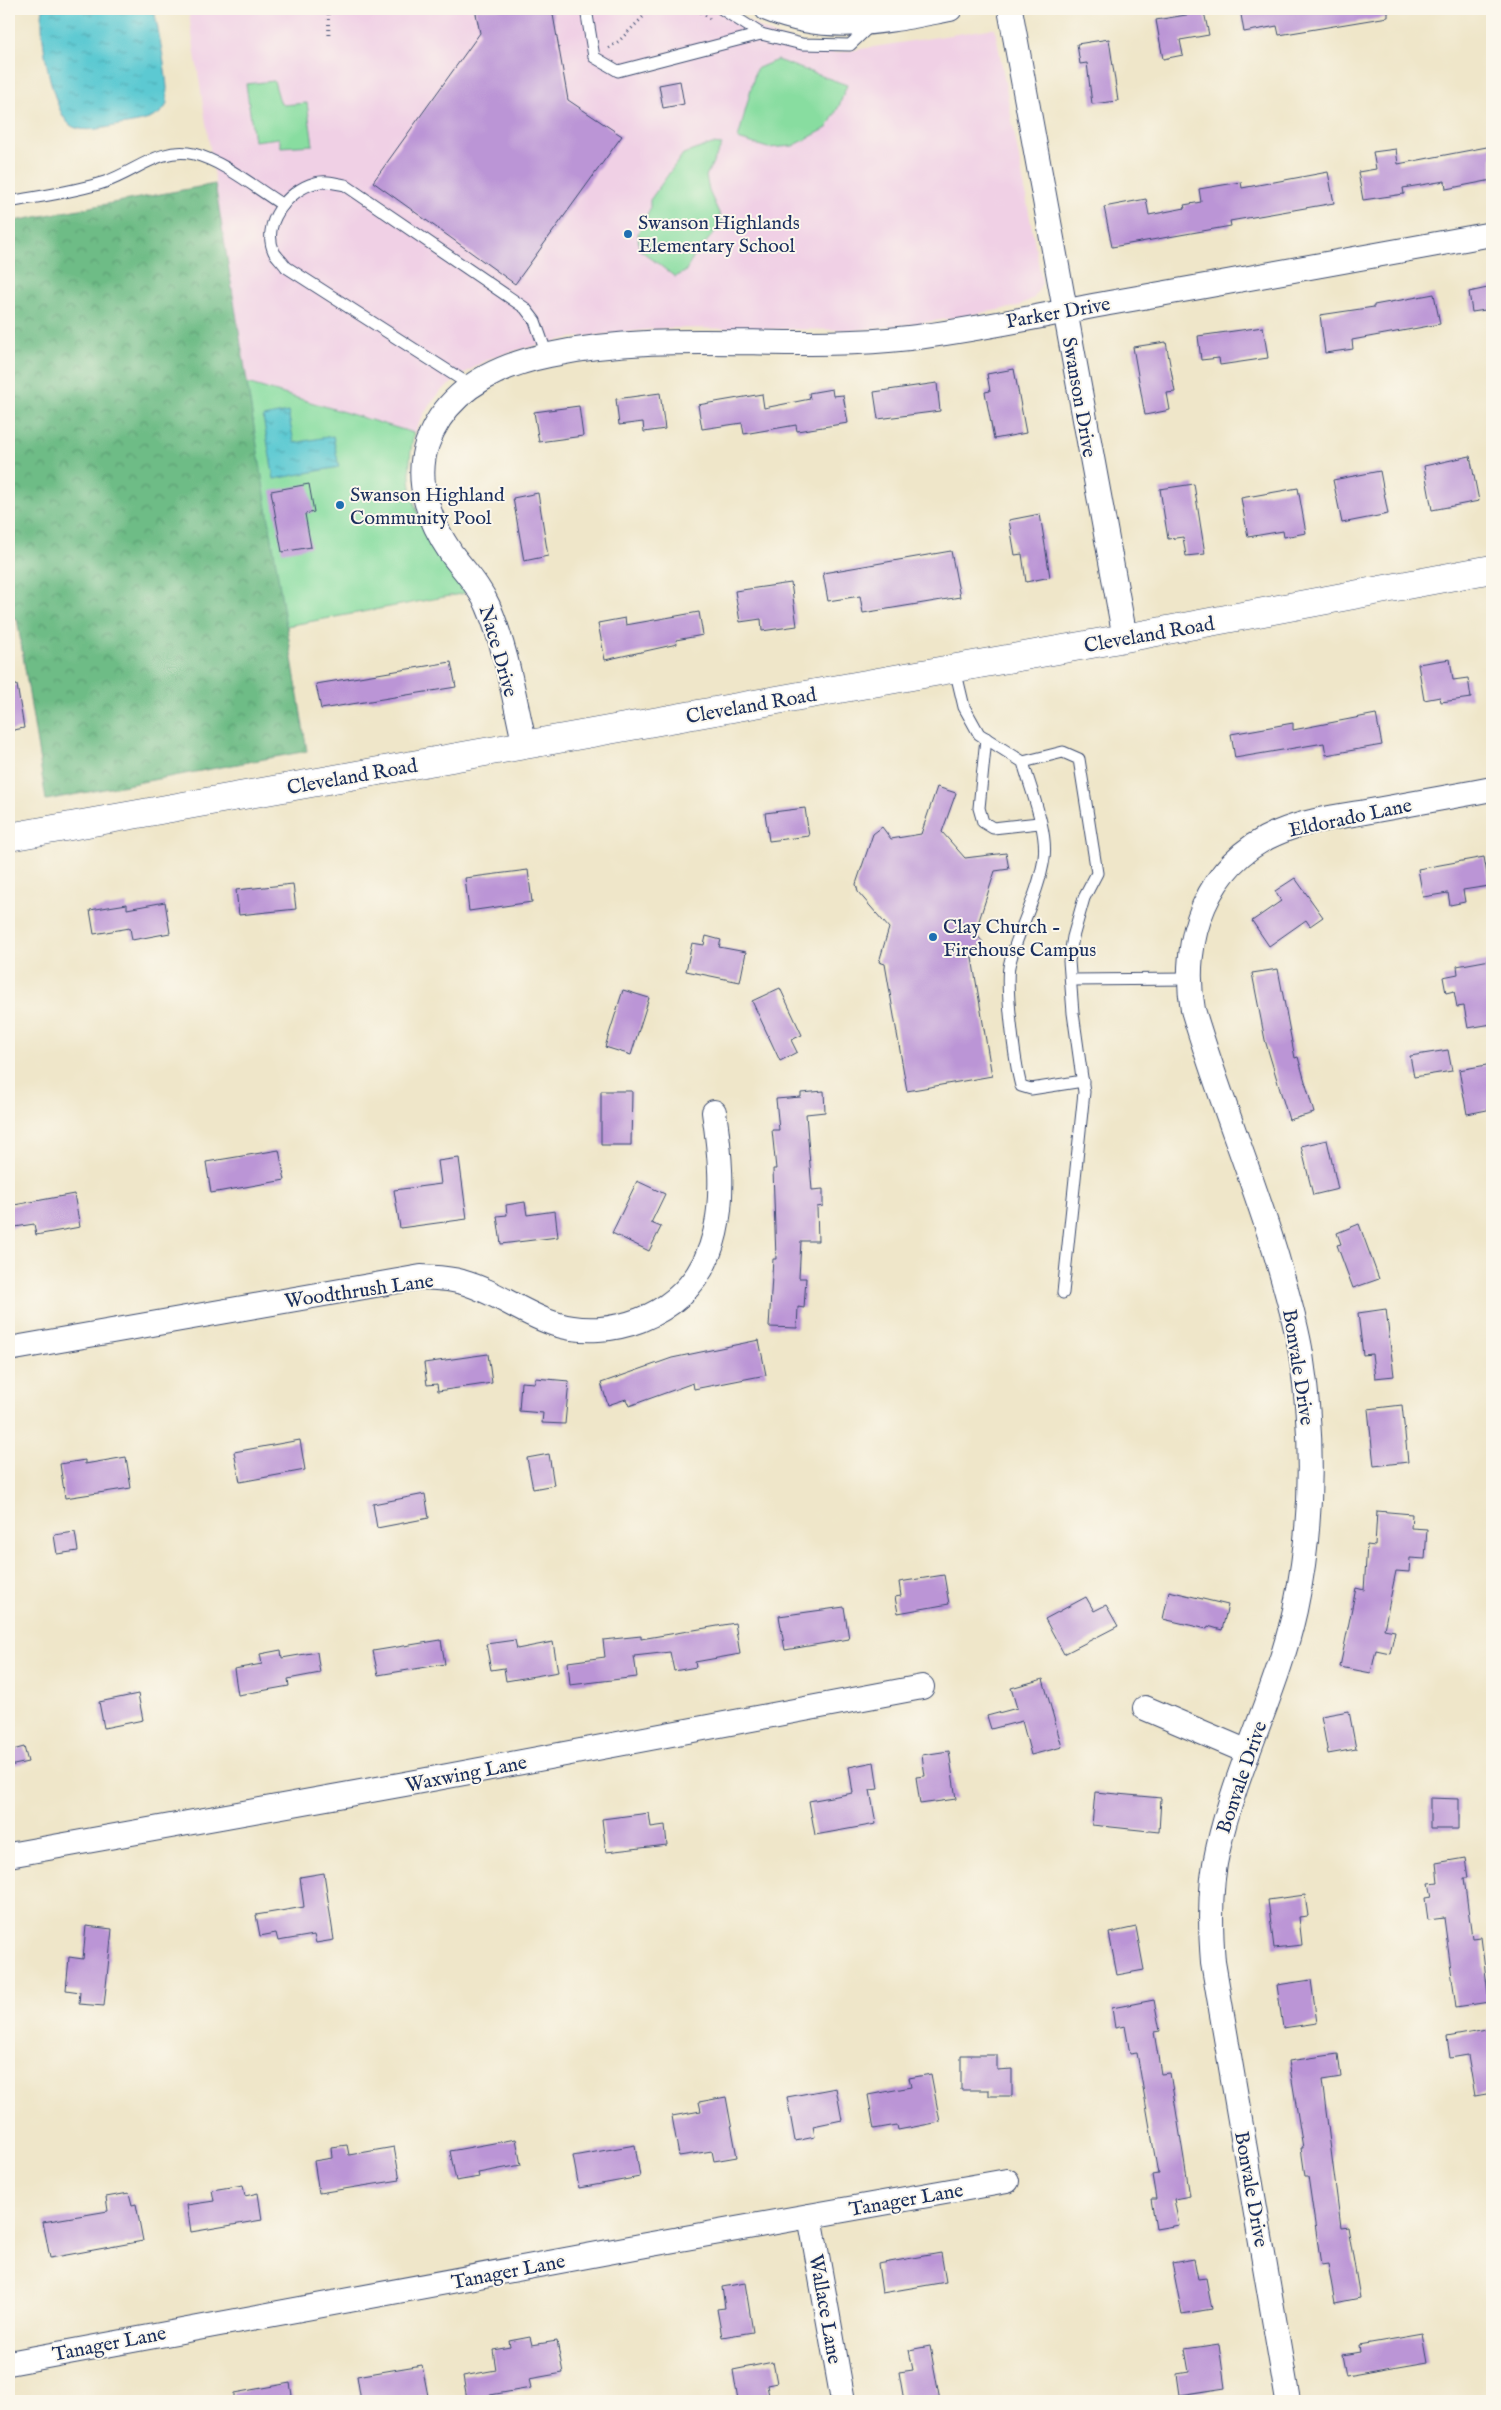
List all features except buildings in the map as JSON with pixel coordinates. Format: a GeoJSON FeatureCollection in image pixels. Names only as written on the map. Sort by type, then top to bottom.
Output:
{"type":"FeatureCollection","features":[{"type":"Feature","properties":{"kind":"main road","name":"Cleveland Road"},"geometry":{"type":"LineString","coordinates":[[9,837],[955,669],[1492,570]]}},
{"type":"Feature","properties":{"kind":"street"},"geometry":{"type":"LineString","coordinates":[[767,9],[811,22],[848,25],[950,9]]}},
{"type":"Feature","properties":{"kind":"street","name":"Swanson Drive"},"geometry":{"type":"LineString","coordinates":[[1010,9],[1125,638]]}},
{"type":"Feature","properties":{"kind":"street","name":"Parker Drive"},"geometry":{"type":"LineString","coordinates":[[620,344],[663,341],[800,344],[910,338],[1065,312],[1492,234]]}},
{"type":"Feature","properties":{"kind":"street","name":"Nace Drive"},"geometry":{"type":"LineString","coordinates":[[524,746],[509,676],[488,605],[474,580],[437,532],[430,514],[423,485],[422,462],[427,443],[440,418],[454,400],[470,385],[499,370],[547,355],[620,344]]}},
{"type":"Feature","properties":{"kind":"street","name":"Eldorado Lane"},"geometry":{"type":"LineString","coordinates":[[1244,1160],[1198,1025],[1191,996],[1189,979],[1193,938],[1199,916],[1211,889],[1238,857],[1276,833],[1306,823],[1492,789]]}},
{"type":"Feature","properties":{"kind":"street","name":"Woodthrush Lane"},"geometry":{"type":"LineString","coordinates":[[9,1349],[421,1277],[464,1282],[556,1325],[581,1329],[604,1329],[631,1324],[651,1315],[676,1299],[696,1278],[708,1257],[715,1237],[720,1205],[721,1172],[714,1112]]}},
{"type":"Feature","properties":{"kind":"street","name":"Bonvale Drive"},"geometry":{"type":"LineString","coordinates":[[1244,1160],[1286,1288],[1301,1353],[1309,1426],[1310,1492],[1295,1610],[1280,1664],[1227,1812],[1217,1852],[1210,1932],[1213,1962],[1288,2401]]}},
{"type":"Feature","properties":{"kind":"street","name":"Waxwing Lane"},"geometry":{"type":"LineString","coordinates":[[9,1855],[415,1783],[922,1687]]}},
{"type":"Feature","properties":{"kind":"street"},"geometry":{"type":"LineString","coordinates":[[1145,1708],[1248,1752]]}},
{"type":"Feature","properties":{"kind":"street","name":"Tanager Lane"},"geometry":{"type":"LineString","coordinates":[[9,2363],[1007,2181]]}},
{"type":"Feature","properties":{"kind":"street","name":"Wallace Lane"},"geometry":{"type":"LineString","coordinates":[[810,2216],[842,2401]]}},
{"type":"Feature","properties":{"kind":"lane"},"geometry":{"type":"LineString","coordinates":[[586,9],[594,57],[618,71],[761,34]]}},
{"type":"Feature","properties":{"kind":"lane"},"geometry":{"type":"LineString","coordinates":[[722,9],[761,34],[802,44],[850,45],[874,22]]}},
{"type":"Feature","properties":{"kind":"lane"},"geometry":{"type":"LineString","coordinates":[[9,202],[106,182],[157,157],[176,152],[195,154],[223,167],[283,206]]}},
{"type":"Feature","properties":{"kind":"lane"},"geometry":{"type":"LineString","coordinates":[[470,385],[286,267],[274,252],[272,237],[273,218],[283,206],[301,190],[314,183],[328,182],[345,186],[525,308],[534,321],[547,355]]}},
{"type":"Feature","properties":{"kind":"lane"},"geometry":{"type":"LineString","coordinates":[[955,669],[964,707],[979,734],[1023,762],[1040,822],[1044,857],[1027,916],[1009,964],[1008,983],[1018,1076],[1021,1086],[1031,1089],[1083,1080]]}},
{"type":"Feature","properties":{"kind":"lane"},"geometry":{"type":"LineString","coordinates":[[986,738],[979,808],[984,822],[993,828],[1040,822]]}},
{"type":"Feature","properties":{"kind":"lane"},"geometry":{"type":"LineString","coordinates":[[1023,762],[1063,752],[1079,759],[1097,873],[1084,898],[1073,937],[1069,961],[1073,1013],[1084,1092],[1063,1294]]}},
{"type":"Feature","properties":{"kind":"lane"},"geometry":{"type":"LineString","coordinates":[[1071,980],[1189,979]]}},
{"type":"Feature","properties":{"kind":"path"},"geometry":{"type":"LineString","coordinates":[[328,9],[329,38]]}},
{"type":"Feature","properties":{"kind":"path"},"geometry":{"type":"LineString","coordinates":[[594,57],[620,41],[652,9]]}},
{"type":"Feature","properties":{"kind":"shaded area","name":"Swanson Highlands Elementary School"},"geometry":{"type":"Polygon","coordinates":[[[188,9],[725,9],[774,35],[835,53],[995,28],[1042,283],[1034,298],[1016,307],[929,322],[856,330],[665,328],[570,338],[521,349],[493,357],[468,371],[441,391],[425,412],[414,433],[247,383],[188,9]]]}},
{"type":"Feature","properties":{"kind":"green space"},"geometry":{"type":"Polygon","coordinates":[[[777,60],[847,85],[839,106],[827,128],[793,146],[768,148],[738,139],[756,69],[777,60]]]}},
{"type":"Feature","properties":{"kind":"green space"},"geometry":{"type":"Polygon","coordinates":[[[274,81],[280,102],[283,105],[307,103],[313,145],[281,147],[279,138],[254,141],[246,84],[274,81]]]}},
{"type":"Feature","properties":{"kind":"green space"},"geometry":{"type":"Polygon","coordinates":[[[712,144],[722,145],[706,176],[709,191],[723,222],[693,258],[685,272],[675,277],[639,249],[638,233],[650,209],[650,200],[683,154],[712,144]]]}},
{"type":"Feature","properties":{"kind":"green space"},"geometry":{"type":"Polygon","coordinates":[[[215,184],[307,751],[46,800],[17,618],[9,619],[9,222],[215,184]]]}},
{"type":"Feature","properties":{"kind":"green space","name":"Swanson Highland Community Pool"},"geometry":{"type":"Polygon","coordinates":[[[247,383],[414,433],[410,458],[410,481],[420,519],[429,537],[466,593],[286,626],[247,383]]]}},
{"type":"Feature","properties":{"kind":"water"},"geometry":{"type":"Polygon","coordinates":[[[43,9],[154,9],[167,88],[166,106],[163,110],[154,117],[143,121],[105,128],[90,130],[70,125],[63,117],[52,88],[43,34],[43,9]]]}},
{"type":"Feature","properties":{"kind":"water"},"geometry":{"type":"Polygon","coordinates":[[[288,412],[294,443],[333,436],[339,467],[274,479],[263,417],[288,412]]]}},
{"type":"Feature","properties":{"kind":"place","name":"Swanson Highlands Elementary School"},"geometry":{"type":"Point","coordinates":[628,234]}},
{"type":"Feature","properties":{"kind":"place","name":"Swanson Highland Community Pool"},"geometry":{"type":"Point","coordinates":[340,505]}},
{"type":"Feature","properties":{"kind":"place","name":"Clay Church - Firehouse Campus"},"geometry":{"type":"Point","coordinates":[933,937]}}]}
